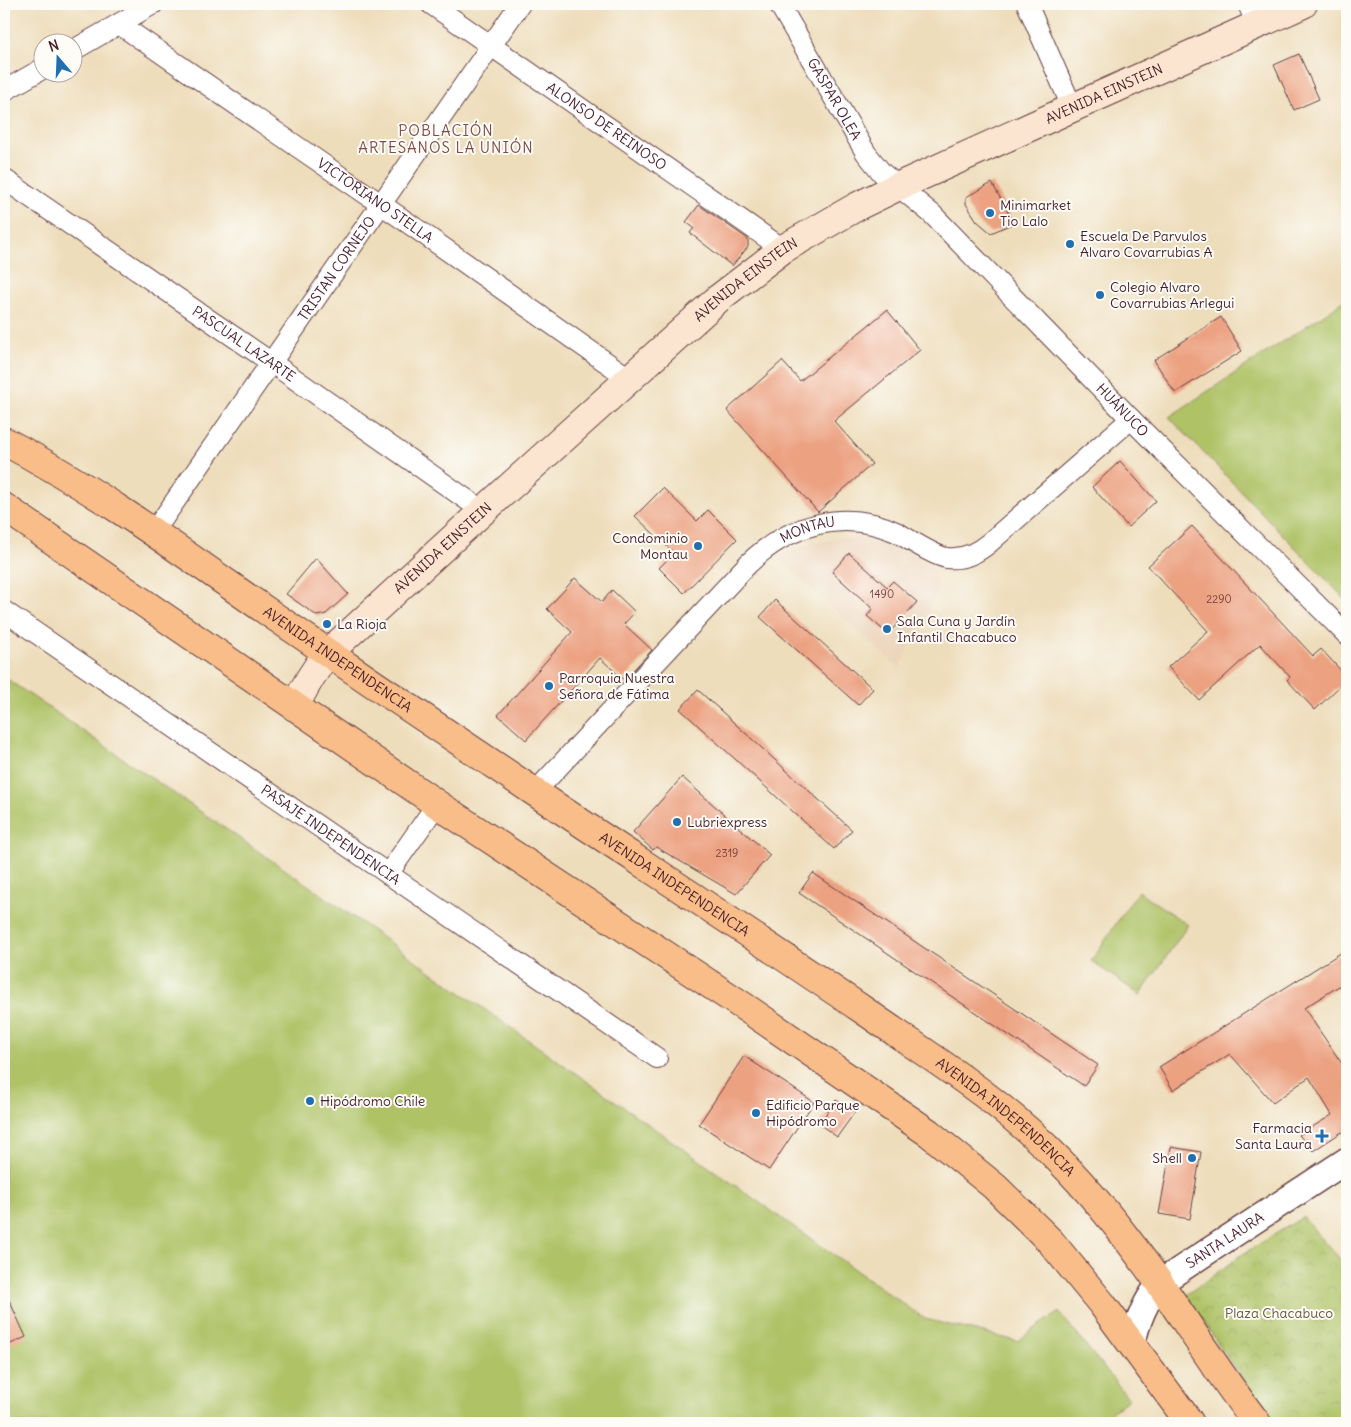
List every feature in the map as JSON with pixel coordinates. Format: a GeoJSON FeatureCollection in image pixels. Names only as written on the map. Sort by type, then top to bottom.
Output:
{"type":"FeatureCollection","features":[{"type":"Feature","properties":{"kind":"main road","name":"AVENIDA EINSTEIN"},"geometry":{"type":"LineString","coordinates":[[295,707],[310,677],[328,653],[483,510],[720,298],[783,249],[858,206],[1072,107],[1252,14],[1303,4]]}},
{"type":"Feature","properties":{"kind":"main road","name":"AVENIDA INDEPENDENCIA"},"geometry":{"type":"LineString","coordinates":[[4,441],[81,485],[153,532],[328,653],[943,1065],[1006,1112],[1032,1133],[1058,1159],[1114,1223],[1160,1284],[1227,1383],[1257,1423]]}},
{"type":"Feature","properties":{"kind":"main road"},"geometry":{"type":"LineString","coordinates":[[4,507],[436,804],[749,1010],[890,1106],[951,1151],[995,1187],[1051,1242],[1088,1286],[1190,1423]]}},
{"type":"Feature","properties":{"kind":"street"},"geometry":{"type":"LineString","coordinates":[[82,45],[153,4]]}},
{"type":"Feature","properties":{"kind":"street","name":"ALONSO DE REINOSO"},"geometry":{"type":"LineString","coordinates":[[431,4],[783,249]]}},
{"type":"Feature","properties":{"kind":"street","name":"TRISTAN CORNEJO"},"geometry":{"type":"LineString","coordinates":[[153,532],[520,4]]}},
{"type":"Feature","properties":{"kind":"street","name":"GASPAR OLEA"},"geometry":{"type":"LineString","coordinates":[[779,4],[870,159],[882,173],[899,186]]}},
{"type":"Feature","properties":{"kind":"street"},"geometry":{"type":"LineString","coordinates":[[1027,4],[1072,107]]}},
{"type":"Feature","properties":{"kind":"street","name":"VICTORIANO STELLA"},"geometry":{"type":"LineString","coordinates":[[119,24],[381,204],[630,379]]}},
{"type":"Feature","properties":{"kind":"street"},"geometry":{"type":"LineString","coordinates":[[4,91],[32,75]]}},
{"type":"Feature","properties":{"kind":"street","name":"PASCUAL LAZARTE"},"geometry":{"type":"LineString","coordinates":[[4,179],[483,510]]}},
{"type":"Feature","properties":{"kind":"street","name":"HUÁNUCO"},"geometry":{"type":"LineString","coordinates":[[899,186],[932,214],[1131,419],[1347,635]]}},
{"type":"Feature","properties":{"kind":"street","name":"MONTAU"},"geometry":{"type":"LineString","coordinates":[[535,792],[748,564],[770,544],[807,526],[819,523],[848,521],[893,531],[941,556],[956,558],[969,556],[981,550],[1131,419]]}},
{"type":"Feature","properties":{"kind":"street","name":"PASAJE INDEPENDENCIA"},"geometry":{"type":"LineString","coordinates":[[4,611],[657,1058]]}},
{"type":"Feature","properties":{"kind":"street"},"geometry":{"type":"LineString","coordinates":[[388,874],[436,804]]}},
{"type":"Feature","properties":{"kind":"street","name":"SANTA LAURA"},"geometry":{"type":"LineString","coordinates":[[1132,1345],[1139,1318],[1148,1300],[1160,1284],[1347,1160]]}},
{"type":"Feature","properties":{"kind":"shaded area","name":"Sala Cuna y Jardín Infantil Chacabuco"},"geometry":{"type":"Polygon","coordinates":[[[842,537],[871,540],[895,546],[931,564],[938,590],[899,668],[777,557],[801,546],[842,537]]]}},
{"type":"Feature","properties":{"kind":"green space"},"geometry":{"type":"Polygon","coordinates":[[[1347,299],[1347,601],[1169,417],[1347,299]]]}},
{"type":"Feature","properties":{"kind":"green space","name":"Hipódromo Chile"},"geometry":{"type":"Polygon","coordinates":[[[4,677],[315,890],[925,1319],[1017,1341],[1059,1312],[1129,1399],[1097,1423],[4,1423],[4,677]]]}},
{"type":"Feature","properties":{"kind":"green space"},"geometry":{"type":"Polygon","coordinates":[[[1138,891],[1188,925],[1140,995],[1091,961],[1138,891]]]}},
{"type":"Feature","properties":{"kind":"green space","name":"Plaza Chacabuco"},"geometry":{"type":"Polygon","coordinates":[[[1303,1217],[1347,1267],[1347,1423],[1276,1423],[1228,1359],[1186,1295],[1243,1254],[1303,1217]]]}},
{"type":"Feature","properties":{"kind":"building"},"geometry":{"type":"Polygon","coordinates":[[[1299,54],[1319,99],[1294,110],[1274,65],[1299,54]]]}},
{"type":"Feature","properties":{"kind":"building","name":"Minimarket Tio Lalo"},"geometry":{"type":"Polygon","coordinates":[[[992,183],[1014,223],[991,233],[977,221],[966,204],[966,197],[992,183]]]}},
{"type":"Feature","properties":{"kind":"building"},"geometry":{"type":"Polygon","coordinates":[[[699,205],[748,239],[748,247],[732,266],[690,233],[694,228],[686,222],[699,205]]]}},
{"type":"Feature","properties":{"kind":"building"},"geometry":{"type":"Polygon","coordinates":[[[887,310],[920,350],[834,421],[872,464],[818,512],[727,410],[782,361],[800,381],[887,310]]]}},
{"type":"Feature","properties":{"kind":"building"},"geometry":{"type":"Polygon","coordinates":[[[1221,317],[1242,351],[1175,393],[1154,360],[1221,317]]]}},
{"type":"Feature","properties":{"kind":"building"},"geometry":{"type":"Polygon","coordinates":[[[1120,461],[1156,501],[1128,527],[1092,487],[1120,461]]]}},
{"type":"Feature","properties":{"kind":"building","name":"Condominio Montau"},"geometry":{"type":"Polygon","coordinates":[[[663,488],[697,521],[708,510],[737,539],[684,593],[659,568],[674,553],[635,516],[663,488]]]}},
{"type":"Feature","properties":{"kind":"building"},"geometry":{"type":"Polygon","coordinates":[[[1192,526],[1313,656],[1321,649],[1347,677],[1315,710],[1287,680],[1290,677],[1260,644],[1199,700],[1168,667],[1208,631],[1148,566],[1192,526]]]}},
{"type":"Feature","properties":{"kind":"building"},"geometry":{"type":"Polygon","coordinates":[[[849,553],[887,587],[893,581],[917,602],[888,634],[867,616],[873,609],[832,572],[849,553]]]}},
{"type":"Feature","properties":{"kind":"building"},"geometry":{"type":"Polygon","coordinates":[[[316,558],[348,594],[326,614],[317,616],[286,594],[316,558]]]}},
{"type":"Feature","properties":{"kind":"building"},"geometry":{"type":"Polygon","coordinates":[[[575,578],[602,602],[612,590],[635,612],[624,624],[652,650],[624,680],[600,658],[526,740],[498,715],[572,632],[547,609],[575,578]]]}},
{"type":"Feature","properties":{"kind":"building"},"geometry":{"type":"Polygon","coordinates":[[[775,600],[873,689],[858,705],[760,617],[775,600]]]}},
{"type":"Feature","properties":{"kind":"building"},"geometry":{"type":"Polygon","coordinates":[[[698,690],[852,830],[834,849],[680,709],[698,690]]]}},
{"type":"Feature","properties":{"kind":"building"},"geometry":{"type":"Polygon","coordinates":[[[682,777],[770,855],[736,894],[656,847],[653,850],[633,832],[682,777]]]}},
{"type":"Feature","properties":{"kind":"building"},"geometry":{"type":"Polygon","coordinates":[[[813,873],[1098,1065],[1084,1086],[799,893],[813,873]]]}},
{"type":"Feature","properties":{"kind":"building"},"geometry":{"type":"Polygon","coordinates":[[[1347,949],[1347,981],[1304,1008],[1347,1071],[1347,1140],[1342,1132],[1313,1151],[1299,1135],[1332,1115],[1309,1077],[1273,1103],[1230,1054],[1173,1090],[1159,1067],[1347,949]]]}},
{"type":"Feature","properties":{"kind":"building","name":"Edificio Parque Hipódromo"},"geometry":{"type":"Polygon","coordinates":[[[744,1056],[814,1102],[769,1170],[699,1124],[744,1056]]]}},
{"type":"Feature","properties":{"kind":"building"},"geometry":{"type":"Polygon","coordinates":[[[836,1100],[855,1112],[837,1137],[819,1124],[836,1100]]]}},
{"type":"Feature","properties":{"kind":"building"},"geometry":{"type":"Polygon","coordinates":[[[1171,1147],[1201,1152],[1190,1219],[1159,1214],[1171,1147]]]}},
{"type":"Feature","properties":{"kind":"building"},"geometry":{"type":"Polygon","coordinates":[[[4,1289],[26,1337],[4,1347],[4,1289]]]}},
{"type":"Feature","properties":{"kind":"place","name":"Minimarket Tio Lalo"},"geometry":{"type":"Point","coordinates":[990,213]}},
{"type":"Feature","properties":{"kind":"place","name":"Escuela De Parvulos Alvaro Covarrubias A"},"geometry":{"type":"Point","coordinates":[1070,244]}},
{"type":"Feature","properties":{"kind":"place","name":"Colegio Alvaro Covarrubias Arlegui"},"geometry":{"type":"Point","coordinates":[1100,295]}},
{"type":"Feature","properties":{"kind":"place","name":"Condominio Montau"},"geometry":{"type":"Point","coordinates":[698,546]}},
{"type":"Feature","properties":{"kind":"place","name":"La Rioja"},"geometry":{"type":"Point","coordinates":[327,624]}},
{"type":"Feature","properties":{"kind":"place","name":"Sala Cuna y Jardín Infantil Chacabuco"},"geometry":{"type":"Point","coordinates":[887,629]}},
{"type":"Feature","properties":{"kind":"place","name":"Parroquia Nuestra Señora de Fátima"},"geometry":{"type":"Point","coordinates":[549,686]}},
{"type":"Feature","properties":{"kind":"place","name":"Lubriexpress"},"geometry":{"type":"Point","coordinates":[677,822]}},
{"type":"Feature","properties":{"kind":"place","name":"Hipódromo Chile"},"geometry":{"type":"Point","coordinates":[310,1101]}},
{"type":"Feature","properties":{"kind":"place","name":"Edificio Parque Hipódromo"},"geometry":{"type":"Point","coordinates":[756,1113]}},
{"type":"Feature","properties":{"kind":"place","name":"Farmacia Santa Laura"},"geometry":{"type":"Point","coordinates":[1322,1136]}},
{"type":"Feature","properties":{"kind":"place","name":"Shell"},"geometry":{"type":"Point","coordinates":[1192,1158]}},
{"type":"Feature","properties":{"kind":"district","name":"POBLACIÓN ARTESANOS LA UNIÓN"},"geometry":{"type":"Point","coordinates":[446,140]}}]}
